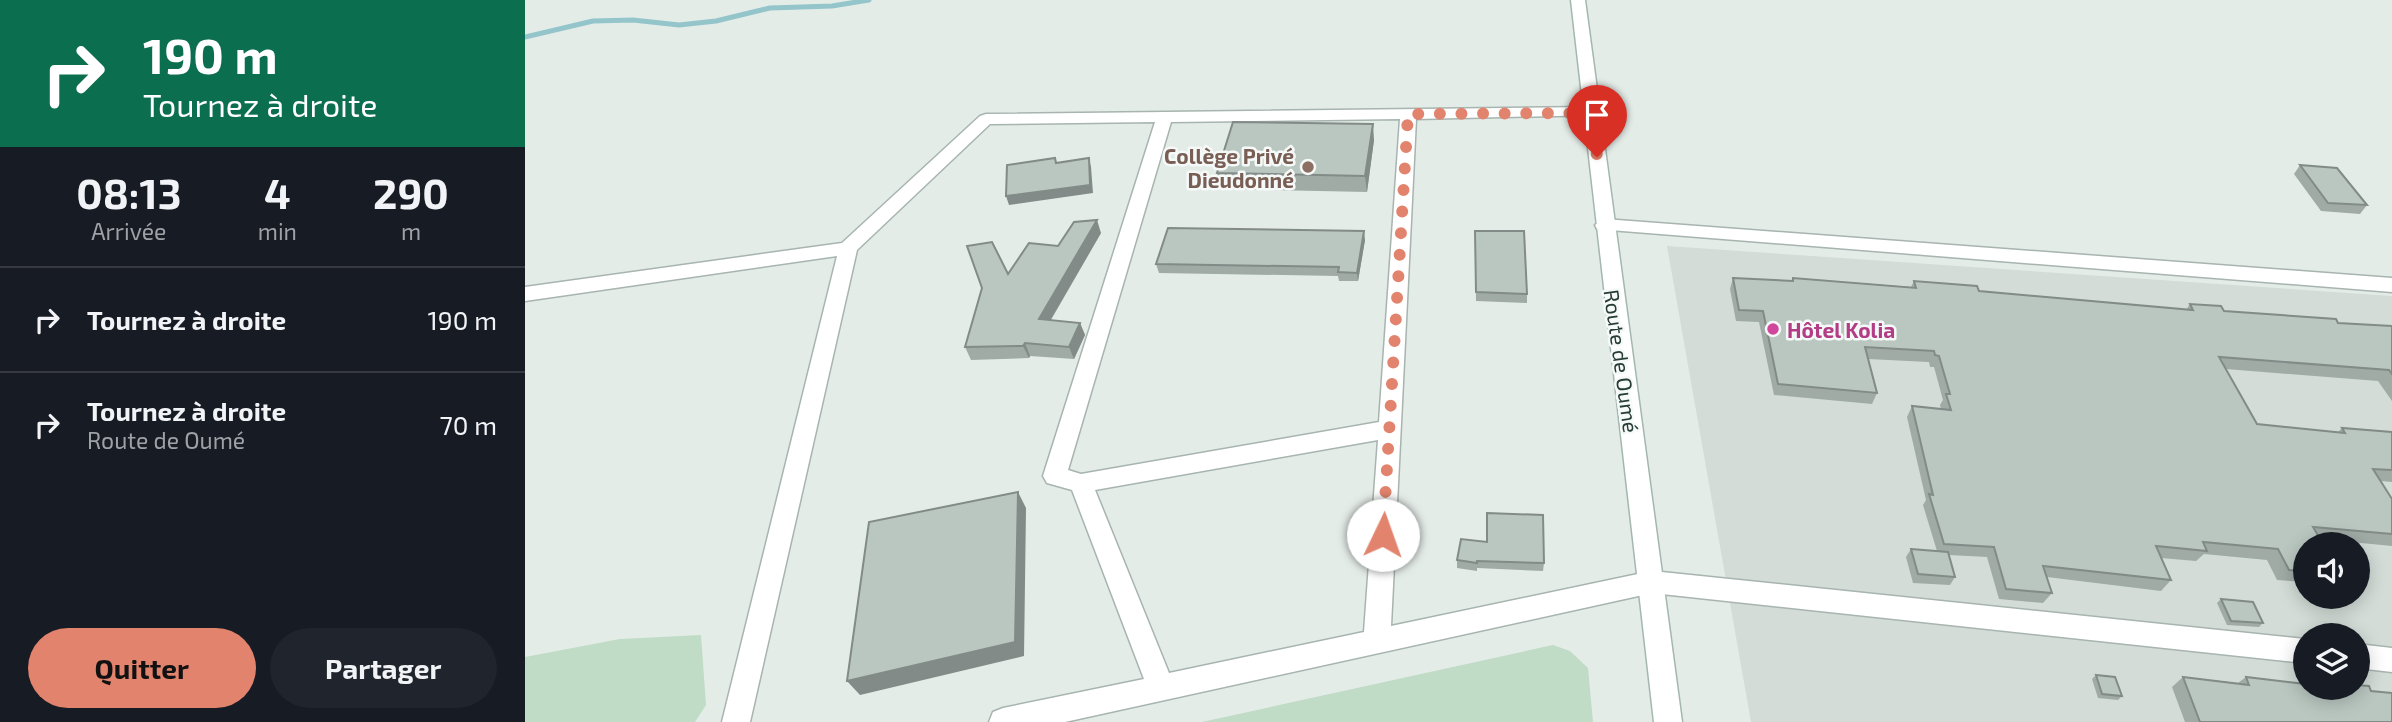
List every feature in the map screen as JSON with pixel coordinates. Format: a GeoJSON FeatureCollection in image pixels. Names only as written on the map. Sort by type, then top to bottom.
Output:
{"type":"FeatureCollection","features":[{"type":"Feature","properties":{"kind":"street","name":"Route de Oumé"},"geometry":{"type":"LineString","coordinates":[[1578,0],[1668,722]]}},
{"type":"Feature","properties":{"kind":"street"},"geometry":{"type":"LineString","coordinates":[[736,722],[848,248],[986,119],[1593,113]]}},
{"type":"Feature","properties":{"kind":"street"},"geometry":{"type":"LineString","coordinates":[[1377,641],[1408,114]]}},
{"type":"Feature","properties":{"kind":"street"},"geometry":{"type":"LineString","coordinates":[[1165,116],[1055,477],[1081,483],[1389,429]]}},
{"type":"Feature","properties":{"kind":"street"},"geometry":{"type":"LineString","coordinates":[[1604,225],[2392,285]]}},
{"type":"Feature","properties":{"kind":"street"},"geometry":{"type":"LineString","coordinates":[[525,293],[848,248]]}},
{"type":"Feature","properties":{"kind":"street"},"geometry":{"type":"LineString","coordinates":[[1081,483],[1161,687]]}},
{"type":"Feature","properties":{"kind":"street"},"geometry":{"type":"LineString","coordinates":[[1003,722],[1652,582],[2293,650]]}},
{"type":"Feature","properties":{"kind":"street"},"geometry":{"type":"LineString","coordinates":[[2370,657],[2392,660]]}},
{"type":"Feature","properties":{"kind":"shaded area"},"geometry":{"type":"Polygon","coordinates":[[[1667,246],[2392,296],[2392,722],[1751,722],[1667,246]]]}},
{"type":"Feature","properties":{"kind":"green space"},"geometry":{"type":"Polygon","coordinates":[[[701,635],[706,705],[695,722],[525,722],[525,657],[620,639],[701,635]]]}},
{"type":"Feature","properties":{"kind":"green space"},"geometry":{"type":"Polygon","coordinates":[[[1553,645],[1570,651],[1588,668],[1593,722],[1202,722],[1553,645]]]}},
{"type":"Feature","properties":{"kind":"building"},"geometry":{"type":"Polygon","coordinates":[[[1233,122],[1373,124],[1365,176],[1217,173],[1233,122]]]}},
{"type":"Feature","properties":{"kind":"building"},"geometry":{"type":"Polygon","coordinates":[[[1055,158],[1056,163],[1089,158],[1090,185],[1006,196],[1007,165],[1055,158]]]}},
{"type":"Feature","properties":{"kind":"building"},"geometry":{"type":"Polygon","coordinates":[[[2300,165],[2337,168],[2367,205],[2328,203],[2300,165]]]}},
{"type":"Feature","properties":{"kind":"building"},"geometry":{"type":"Polygon","coordinates":[[[1097,220],[1039,319],[1080,323],[1069,347],[1025,343],[1023,346],[965,347],[982,288],[967,246],[992,242],[1008,274],[1029,243],[1058,246],[1074,222],[1097,220]]]}},
{"type":"Feature","properties":{"kind":"building"},"geometry":{"type":"Polygon","coordinates":[[[1168,228],[1364,231],[1357,273],[1338,272],[1339,267],[1156,264],[1168,228]]]}},
{"type":"Feature","properties":{"kind":"building"},"geometry":{"type":"Polygon","coordinates":[[[1475,231],[1524,231],[1527,294],[1476,292],[1475,231]]]}},
{"type":"Feature","properties":{"kind":"building"},"geometry":{"type":"Polygon","coordinates":[[[1733,278],[1793,281],[1793,278],[1916,288],[1914,281],[1977,286],[1979,291],[2193,310],[2190,304],[2221,306],[2224,311],[2392,326],[2392,374],[2389,370],[2219,357],[2257,424],[2345,433],[2342,428],[2392,432],[2392,470],[2373,469],[2392,499],[2392,534],[2313,527],[2316,532],[2293,532],[2293,570],[2289,570],[2278,549],[2203,542],[2207,551],[2156,546],[2171,580],[2043,566],[2052,593],[2006,589],[1994,547],[1944,544],[1929,494],[1933,495],[1912,406],[1951,410],[1946,394],[1950,394],[1939,356],[1935,355],[1934,351],[1865,347],[1877,393],[1778,384],[1763,311],[1739,310],[1733,278]]]}},
{"type":"Feature","properties":{"kind":"building"},"geometry":{"type":"Polygon","coordinates":[[[1018,492],[1015,642],[847,681],[869,522],[1018,492]]]}},
{"type":"Feature","properties":{"kind":"building"},"geometry":{"type":"Polygon","coordinates":[[[1487,513],[1543,515],[1544,563],[1477,563],[1457,560],[1461,539],[1487,542],[1487,513]]]}},
{"type":"Feature","properties":{"kind":"building"},"geometry":{"type":"Polygon","coordinates":[[[1911,549],[1948,552],[1955,577],[1918,574],[1911,549]]]}},
{"type":"Feature","properties":{"kind":"building"},"geometry":{"type":"Polygon","coordinates":[[[2221,599],[2253,602],[2263,623],[2231,621],[2221,599]]]}},
{"type":"Feature","properties":{"kind":"building"},"geometry":{"type":"Polygon","coordinates":[[[2096,675],[2115,677],[2122,696],[2102,694],[2096,675]]]}},
{"type":"Feature","properties":{"kind":"building"},"geometry":{"type":"Polygon","coordinates":[[[2183,677],[2249,685],[2246,677],[2293,683],[2293,700],[2370,700],[2370,688],[2371,691],[2392,693],[2392,722],[2200,722],[2183,677]]]}},
{"type":"Feature","properties":{"kind":"waterway"},"geometry":{"type":"LineString","coordinates":[[525,37],[593,21],[633,20],[679,25],[716,21],[770,8],[832,6],[869,0]]}},
{"type":"Feature","properties":{"kind":"place","name":"Collège Privé Dieudonné"},"geometry":{"type":"Point","coordinates":[1308,167]}},
{"type":"Feature","properties":{"kind":"place","name":"Hôtel Kolia"},"geometry":{"type":"Point","coordinates":[1773,329]}},
{"type":"Feature","properties":{"kind":"route"},"geometry":{"type":"LineString","coordinates":[[1383,535],[1408,114],[1593,113],[1597,157]]}}]}
